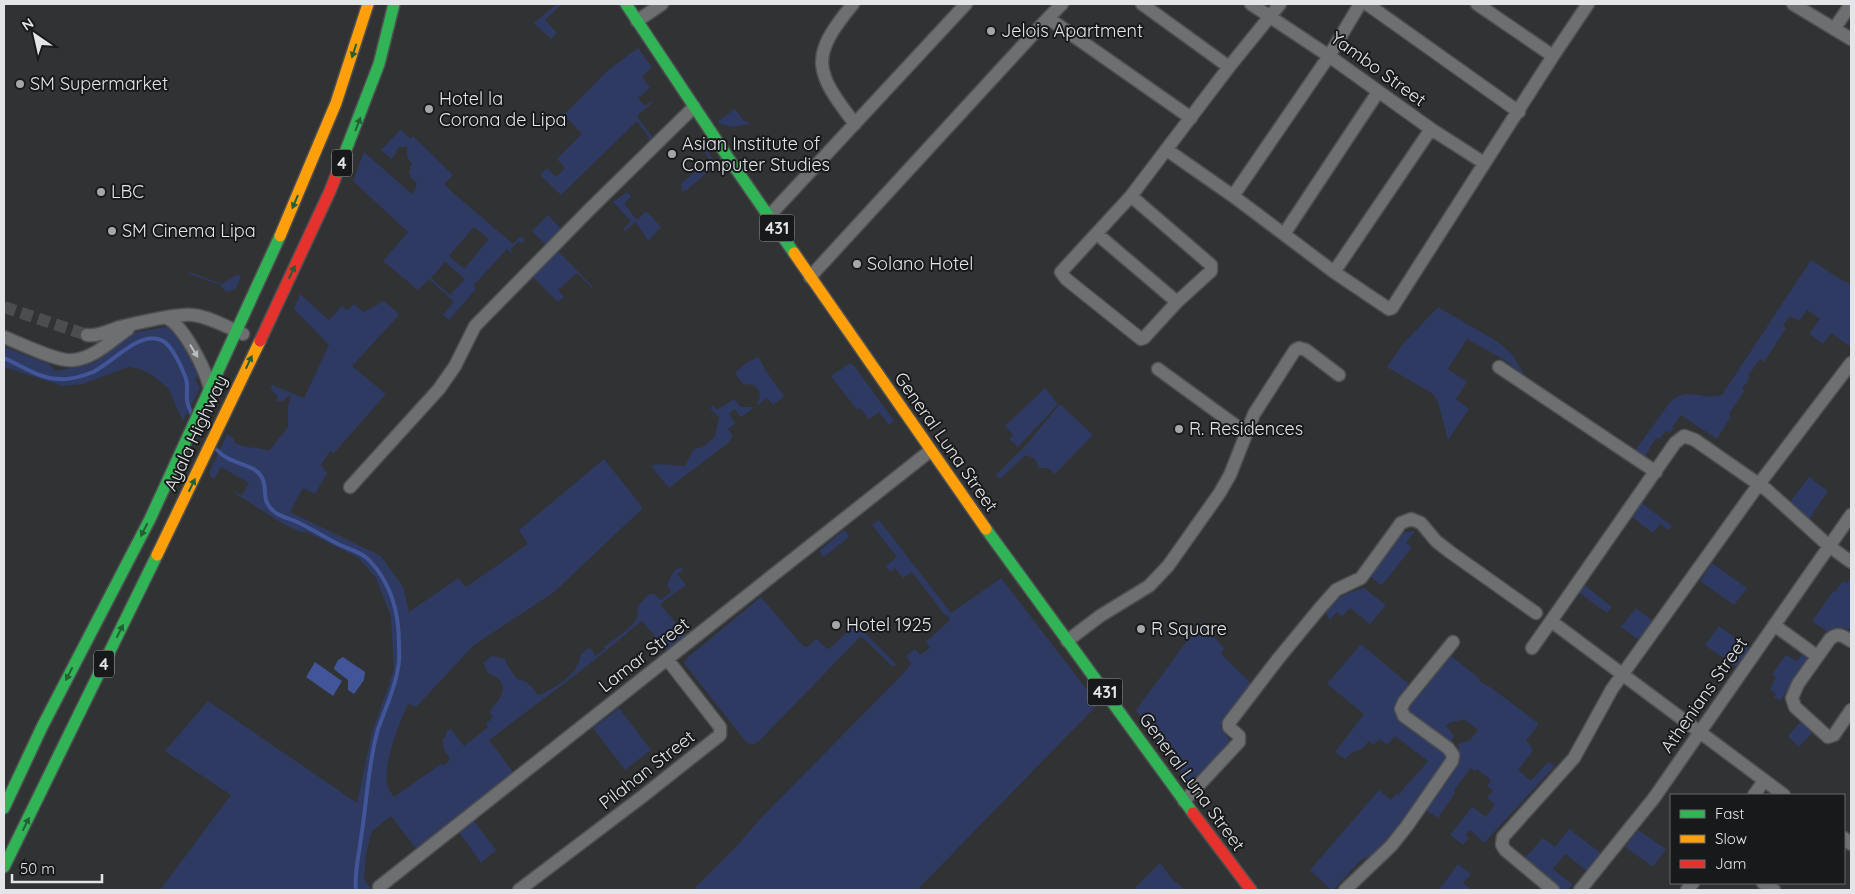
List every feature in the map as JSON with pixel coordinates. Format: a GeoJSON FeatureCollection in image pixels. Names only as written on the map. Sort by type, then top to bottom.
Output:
{"type":"FeatureCollection","features":[{"type":"Feature","properties":{"kind":"main road","name":"Ayala Highway"},"geometry":{"type":"LineString","coordinates":[[4,867],[54,733],[283,231],[336,103],[368,4]]}},
{"type":"Feature","properties":{"kind":"main road","name":"Ayala Highway"},"geometry":{"type":"LineString","coordinates":[[4,808],[54,733],[204,460],[324,204],[351,142],[380,64],[394,4]]}},
{"type":"Feature","properties":{"kind":"main road","name":"General Luna Street"},"geometry":{"type":"LineString","coordinates":[[626,4],[694,107],[930,451],[1018,575],[1251,890]]}},
{"type":"Feature","properties":{"kind":"street"},"geometry":{"type":"LineString","coordinates":[[637,21],[662,4]]}},
{"type":"Feature","properties":{"kind":"street"},"geometry":{"type":"LineString","coordinates":[[853,4],[829,36],[824,50],[822,65],[824,76],[830,89],[855,124]]}},
{"type":"Feature","properties":{"kind":"street"},"geometry":{"type":"LineString","coordinates":[[769,216],[966,4]]}},
{"type":"Feature","properties":{"kind":"street"},"geometry":{"type":"LineString","coordinates":[[810,277],[1062,4]]}},
{"type":"Feature","properties":{"kind":"street"},"geometry":{"type":"LineString","coordinates":[[1142,4],[1229,67]]}},
{"type":"Feature","properties":{"kind":"street","name":"Yambo Street"},"geometry":{"type":"LineString","coordinates":[[1251,4],[1329,56],[1431,129],[1484,163]]}},
{"type":"Feature","properties":{"kind":"street"},"geometry":{"type":"LineString","coordinates":[[1131,196],[1211,265],[1211,271],[1141,339],[1066,279],[1061,274],[1062,269],[1131,196],[1229,67],[1280,4]]}},
{"type":"Feature","properties":{"kind":"street"},"geometry":{"type":"LineString","coordinates":[[1233,196],[1329,56],[1360,4]]}},
{"type":"Feature","properties":{"kind":"street"},"geometry":{"type":"LineString","coordinates":[[1367,4],[1518,112]]}},
{"type":"Feature","properties":{"kind":"street"},"geometry":{"type":"LineString","coordinates":[[1477,4],[1553,56]]}},
{"type":"Feature","properties":{"kind":"street"},"geometry":{"type":"LineString","coordinates":[[1167,150],[1233,196],[1386,309],[1392,308],[1588,4]]}},
{"type":"Feature","properties":{"kind":"street"},"geometry":{"type":"LineString","coordinates":[[1793,4],[1851,39]]}},
{"type":"Feature","properties":{"kind":"street"},"geometry":{"type":"LineString","coordinates":[[1834,29],[1850,4]]}},
{"type":"Feature","properties":{"kind":"street"},"geometry":{"type":"LineString","coordinates":[[1048,18],[1191,118]]}},
{"type":"Feature","properties":{"kind":"street"},"geometry":{"type":"LineString","coordinates":[[1284,234],[1378,92]]}},
{"type":"Feature","properties":{"kind":"street"},"geometry":{"type":"LineString","coordinates":[[350,487],[439,389],[461,355],[468,336],[475,326],[590,208],[694,107]]}},
{"type":"Feature","properties":{"kind":"street"},"geometry":{"type":"LineString","coordinates":[[1334,272],[1431,129]]}},
{"type":"Feature","properties":{"kind":"street"},"geometry":{"type":"LineString","coordinates":[[1097,234],[1177,302]]}},
{"type":"Feature","properties":{"kind":"street"},"geometry":{"type":"LineString","coordinates":[[87,335],[94,336],[179,315],[194,315],[259,342]]}},
{"type":"Feature","properties":{"kind":"street"},"geometry":{"type":"LineString","coordinates":[[166,318],[172,320],[177,325],[200,360],[208,376],[210,393]]}},
{"type":"Feature","properties":{"kind":"street"},"geometry":{"type":"LineString","coordinates":[[4,337],[61,359],[73,360],[93,353],[133,326],[139,324]]}},
{"type":"Feature","properties":{"kind":"street"},"geometry":{"type":"LineString","coordinates":[[1067,641],[1100,616],[1142,591],[1162,574],[1219,494],[1230,475],[1254,414],[1295,350],[1299,348],[1306,350],[1339,375]]}},
{"type":"Feature","properties":{"kind":"street"},"geometry":{"type":"LineString","coordinates":[[1553,890],[1507,853],[1502,845],[1502,840],[1574,758],[1612,690],[1759,484],[1851,363]]}},
{"type":"Feature","properties":{"kind":"street"},"geometry":{"type":"LineString","coordinates":[[1499,366],[1656,472]]}},
{"type":"Feature","properties":{"kind":"street"},"geometry":{"type":"LineString","coordinates":[[1158,369],[1246,433]]}},
{"type":"Feature","properties":{"kind":"street"},"geometry":{"type":"LineString","coordinates":[[1532,648],[1680,438],[1684,436],[1691,438],[1759,484],[1829,546],[1851,562]]}},
{"type":"Feature","properties":{"kind":"street","name":"Lamar Street"},"geometry":{"type":"LineString","coordinates":[[379,887],[930,451]]}},
{"type":"Feature","properties":{"kind":"street","name":"Athenians Street"},"geometry":{"type":"LineString","coordinates":[[1580,890],[1634,825],[1851,515]]}},
{"type":"Feature","properties":{"kind":"street"},"geometry":{"type":"LineString","coordinates":[[1184,801],[1239,742],[1239,736],[1229,727],[1229,723],[1278,659],[1334,592],[1361,578],[1401,523],[1406,520],[1415,520],[1421,523],[1436,541],[1450,552],[1536,613]]}},
{"type":"Feature","properties":{"kind":"street"},"geometry":{"type":"LineString","coordinates":[[1550,621],[1783,794]]}},
{"type":"Feature","properties":{"kind":"street"},"geometry":{"type":"LineString","coordinates":[[1774,625],[1817,656]]}},
{"type":"Feature","properties":{"kind":"street"},"geometry":{"type":"LineString","coordinates":[[1851,641],[1841,634],[1830,639],[1795,689],[1792,698],[1793,705],[1828,737],[1834,735],[1851,710]]}},
{"type":"Feature","properties":{"kind":"street"},"geometry":{"type":"LineString","coordinates":[[1345,890],[1391,846],[1452,761],[1453,755],[1448,748],[1404,716],[1401,709],[1404,702],[1453,642]]}},
{"type":"Feature","properties":{"kind":"street","name":"Pilahan Street"},"geometry":{"type":"LineString","coordinates":[[519,890],[720,735],[720,727],[667,659]]}},
{"type":"Feature","properties":{"kind":"street"},"geometry":{"type":"LineString","coordinates":[[1755,794],[1764,781]]}},
{"type":"Feature","properties":{"kind":"shaded area"},"geometry":{"type":"Polygon","coordinates":[[[557,4],[562,4],[545,20],[557,33],[551,39],[534,23],[557,4]]]}},
{"type":"Feature","properties":{"kind":"shaded area"},"geometry":{"type":"Polygon","coordinates":[[[638,48],[652,67],[642,77],[650,88],[638,98],[645,106],[653,102],[637,116],[652,137],[680,113],[653,144],[637,121],[561,195],[540,175],[547,168],[556,177],[565,168],[557,159],[582,134],[564,115],[607,71],[638,48]]]}},
{"type":"Feature","properties":{"kind":"shaded area"},"geometry":{"type":"Polygon","coordinates":[[[735,109],[745,122],[747,121],[750,124],[733,127],[720,124],[718,121],[735,109]]]}},
{"type":"Feature","properties":{"kind":"shaded area"},"geometry":{"type":"Polygon","coordinates":[[[401,129],[410,139],[413,136],[453,175],[444,184],[451,191],[513,244],[521,236],[525,240],[521,243],[519,241],[511,249],[511,253],[507,249],[473,286],[476,289],[449,320],[443,315],[454,302],[429,279],[418,290],[383,261],[408,232],[353,181],[364,152],[413,195],[417,183],[411,178],[409,172],[412,164],[407,157],[407,147],[399,147],[392,159],[381,150],[401,129]],[[474,227],[449,256],[464,269],[489,239],[474,227]],[[445,262],[431,278],[450,295],[465,279],[445,262]]]}},
{"type":"Feature","properties":{"kind":"shaded area"},"geometry":{"type":"Polygon","coordinates":[[[706,149],[714,162],[712,163],[714,166],[687,190],[682,191],[681,184],[709,159],[704,151],[706,149]]]}},
{"type":"Feature","properties":{"kind":"shaded area"},"geometry":{"type":"Polygon","coordinates":[[[627,192],[631,197],[626,201],[625,205],[637,220],[646,211],[661,227],[648,241],[636,222],[624,231],[623,229],[631,221],[613,202],[627,192]]]}},
{"type":"Feature","properties":{"kind":"shaded area"},"geometry":{"type":"Polygon","coordinates":[[[548,215],[563,231],[548,247],[532,231],[548,215]]]}},
{"type":"Feature","properties":{"kind":"shaded area"},"geometry":{"type":"Polygon","coordinates":[[[557,250],[593,287],[577,273],[558,290],[564,297],[558,302],[530,274],[557,250]]]}},
{"type":"Feature","properties":{"kind":"shaded area"},"geometry":{"type":"Polygon","coordinates":[[[1811,260],[1843,281],[1851,284],[1851,347],[1831,333],[1823,344],[1809,334],[1820,319],[1807,310],[1799,321],[1790,316],[1783,325],[1786,328],[1764,362],[1760,359],[1748,376],[1750,378],[1742,389],[1744,391],[1729,414],[1731,416],[1717,439],[1681,415],[1670,433],[1666,431],[1660,438],[1655,439],[1644,458],[1634,452],[1670,402],[1676,397],[1689,394],[1722,395],[1811,260]]]}},
{"type":"Feature","properties":{"kind":"shaded area"},"geometry":{"type":"Polygon","coordinates":[[[189,272],[222,284],[238,274],[241,277],[236,288],[229,292],[224,290],[221,285],[189,274],[189,272]]]}},
{"type":"Feature","properties":{"kind":"shaded area"},"geometry":{"type":"Polygon","coordinates":[[[300,294],[329,320],[342,306],[348,310],[354,304],[364,312],[384,301],[398,313],[398,316],[352,366],[386,394],[334,453],[330,451],[321,465],[327,473],[315,494],[303,488],[290,512],[381,556],[403,587],[409,612],[458,578],[466,587],[528,544],[519,530],[604,459],[643,508],[553,593],[474,645],[416,707],[408,704],[392,745],[387,769],[388,787],[394,797],[441,764],[445,765],[449,761],[449,756],[445,752],[442,741],[446,736],[446,732],[451,729],[464,746],[488,727],[486,724],[493,717],[489,712],[501,696],[502,691],[500,681],[488,673],[483,663],[492,656],[505,659],[517,679],[525,681],[538,695],[544,693],[570,675],[579,663],[580,656],[588,648],[592,650],[595,656],[632,625],[637,618],[638,606],[649,594],[654,594],[661,600],[671,592],[667,585],[670,577],[673,572],[681,567],[683,570],[677,574],[686,585],[660,604],[687,636],[667,651],[642,621],[587,666],[489,740],[514,773],[417,850],[391,816],[372,831],[366,854],[364,879],[372,890],[160,890],[231,795],[165,751],[208,701],[357,803],[372,733],[394,670],[391,617],[376,578],[359,558],[305,531],[303,533],[285,525],[236,494],[235,492],[242,495],[249,483],[221,467],[214,479],[209,473],[227,434],[234,439],[234,442],[269,451],[288,427],[288,406],[291,397],[288,396],[283,401],[277,401],[277,396],[271,389],[272,385],[304,398],[329,345],[294,309],[300,294]]]}},
{"type":"Feature","properties":{"kind":"shaded area"},"geometry":{"type":"Polygon","coordinates":[[[1438,307],[1498,342],[1512,354],[1525,376],[1503,359],[1467,339],[1448,369],[1467,382],[1456,399],[1469,409],[1448,440],[1438,402],[1433,394],[1387,367],[1402,345],[1438,307]]]}},
{"type":"Feature","properties":{"kind":"shaded area"},"geometry":{"type":"Polygon","coordinates":[[[171,326],[174,328],[199,376],[195,379],[200,388],[183,421],[168,388],[141,369],[128,367],[83,384],[63,386],[4,367],[4,347],[49,364],[55,371],[83,366],[97,361],[97,358],[131,333],[171,326]]]}},
{"type":"Feature","properties":{"kind":"shaded area"},"geometry":{"type":"Polygon","coordinates":[[[758,357],[784,396],[773,405],[767,398],[758,405],[760,392],[754,385],[743,384],[735,373],[746,363],[758,357]]]}},
{"type":"Feature","properties":{"kind":"shaded area"},"geometry":{"type":"Polygon","coordinates":[[[850,363],[855,367],[894,421],[889,425],[879,412],[869,419],[860,408],[857,410],[831,376],[850,363]]]}},
{"type":"Feature","properties":{"kind":"shaded area"},"geometry":{"type":"Polygon","coordinates":[[[1045,388],[1058,404],[1018,447],[1009,439],[1013,435],[1005,426],[1045,388]]]}},
{"type":"Feature","properties":{"kind":"shaded area"},"geometry":{"type":"Polygon","coordinates":[[[734,399],[741,407],[753,408],[741,417],[735,409],[729,414],[735,423],[728,429],[733,436],[728,443],[669,488],[651,466],[663,464],[685,466],[694,449],[703,447],[715,437],[719,417],[710,408],[713,405],[717,410],[734,399]]]}},
{"type":"Feature","properties":{"kind":"shaded area"},"geometry":{"type":"Polygon","coordinates":[[[1060,404],[1093,435],[1055,474],[1048,468],[1039,468],[1035,459],[1026,455],[999,478],[996,475],[1028,443],[1060,404]]]}},
{"type":"Feature","properties":{"kind":"shaded area"},"geometry":{"type":"Polygon","coordinates":[[[1809,477],[1828,491],[1809,519],[1790,502],[1809,477]]]}},
{"type":"Feature","properties":{"kind":"shaded area"},"geometry":{"type":"Polygon","coordinates":[[[1642,503],[1672,526],[1668,530],[1660,524],[1653,533],[1632,517],[1642,503]]]}},
{"type":"Feature","properties":{"kind":"shaded area"},"geometry":{"type":"Polygon","coordinates":[[[879,520],[951,613],[1001,578],[1098,704],[919,888],[920,890],[693,890],[901,676],[911,664],[906,656],[915,649],[920,655],[930,648],[926,642],[950,620],[946,614],[944,615],[912,572],[903,578],[895,568],[890,572],[886,566],[897,557],[872,525],[879,520]]]}},
{"type":"Feature","properties":{"kind":"shaded area"},"geometry":{"type":"Polygon","coordinates":[[[844,530],[850,536],[824,557],[819,551],[844,530]]]}},
{"type":"Feature","properties":{"kind":"shaded area"},"geometry":{"type":"Polygon","coordinates":[[[1415,531],[1406,543],[1412,547],[1384,583],[1380,585],[1369,575],[1400,536],[1406,532],[1415,531]]]}},
{"type":"Feature","properties":{"kind":"shaded area"},"geometry":{"type":"Polygon","coordinates":[[[1712,563],[1747,588],[1734,605],[1700,581],[1712,563]]]}},
{"type":"Feature","properties":{"kind":"shaded area"},"geometry":{"type":"Polygon","coordinates":[[[1851,577],[1851,629],[1840,628],[1829,633],[1812,621],[1833,591],[1835,592],[1843,581],[1847,583],[1851,577]]]}},
{"type":"Feature","properties":{"kind":"shaded area"},"geometry":{"type":"Polygon","coordinates":[[[1582,583],[1612,607],[1607,613],[1577,591],[1582,583]]]}},
{"type":"Feature","properties":{"kind":"shaded area"},"geometry":{"type":"Polygon","coordinates":[[[1364,588],[1386,605],[1370,624],[1350,608],[1342,616],[1337,612],[1330,620],[1325,612],[1334,603],[1342,596],[1364,588]]]}},
{"type":"Feature","properties":{"kind":"shaded area"},"geometry":{"type":"Polygon","coordinates":[[[761,597],[803,646],[807,647],[817,639],[829,649],[856,624],[896,664],[893,667],[861,636],[759,741],[754,744],[748,743],[684,663],[688,657],[761,597]]]}},
{"type":"Feature","properties":{"kind":"shaded area"},"geometry":{"type":"Polygon","coordinates":[[[1636,608],[1653,621],[1639,640],[1621,627],[1636,608]]]}},
{"type":"Feature","properties":{"kind":"shaded area"},"geometry":{"type":"Polygon","coordinates":[[[1201,622],[1224,648],[1221,654],[1252,684],[1220,726],[1231,742],[1189,784],[1136,710],[1201,622]]]}},
{"type":"Feature","properties":{"kind":"shaded area"},"geometry":{"type":"Polygon","coordinates":[[[1719,626],[1750,648],[1736,667],[1705,645],[1719,626]]]}},
{"type":"Feature","properties":{"kind":"shaded area"},"geometry":{"type":"Polygon","coordinates":[[[1361,644],[1411,686],[1396,704],[1395,712],[1397,716],[1449,756],[1408,815],[1372,856],[1362,859],[1331,890],[1310,870],[1379,790],[1391,800],[1396,794],[1398,796],[1428,761],[1395,736],[1386,744],[1379,739],[1374,745],[1369,741],[1362,749],[1353,752],[1345,759],[1335,752],[1364,714],[1327,684],[1361,644]]]}},
{"type":"Feature","properties":{"kind":"shaded area"},"geometry":{"type":"Polygon","coordinates":[[[1803,653],[1810,657],[1780,701],[1774,697],[1776,694],[1770,689],[1776,677],[1772,674],[1786,655],[1797,661],[1803,653]]]}},
{"type":"Feature","properties":{"kind":"shaded area"},"geometry":{"type":"Polygon","coordinates":[[[1451,656],[1479,678],[1479,681],[1493,689],[1539,724],[1526,741],[1533,751],[1518,770],[1531,781],[1548,762],[1555,766],[1484,843],[1470,830],[1465,835],[1469,838],[1463,845],[1450,835],[1472,807],[1486,817],[1495,804],[1487,798],[1493,790],[1487,786],[1491,780],[1477,769],[1474,771],[1471,768],[1454,790],[1455,793],[1438,818],[1425,810],[1448,780],[1459,760],[1458,744],[1470,740],[1478,730],[1464,719],[1450,723],[1446,725],[1454,736],[1452,740],[1448,740],[1413,717],[1408,711],[1410,706],[1451,656]]]}},
{"type":"Feature","properties":{"kind":"shaded area"},"geometry":{"type":"Polygon","coordinates":[[[343,657],[365,672],[364,680],[354,694],[348,690],[348,680],[334,668],[338,660],[343,657]]]}},
{"type":"Feature","properties":{"kind":"shaded area"},"geometry":{"type":"Polygon","coordinates":[[[315,662],[342,681],[333,696],[306,677],[315,662]]]}},
{"type":"Feature","properties":{"kind":"shaded area"},"geometry":{"type":"Polygon","coordinates":[[[619,708],[651,750],[625,770],[593,728],[619,708]]]}},
{"type":"Feature","properties":{"kind":"shaded area"},"geometry":{"type":"Polygon","coordinates":[[[1802,720],[1814,731],[1799,747],[1788,736],[1802,720]]]}},
{"type":"Feature","properties":{"kind":"shaded area"},"geometry":{"type":"Polygon","coordinates":[[[474,821],[496,850],[481,863],[459,832],[474,821]]]}},
{"type":"Feature","properties":{"kind":"shaded area"},"geometry":{"type":"Polygon","coordinates":[[[1569,829],[1601,853],[1587,871],[1565,854],[1553,869],[1573,885],[1567,890],[1561,890],[1524,859],[1543,838],[1555,847],[1569,829]]]}},
{"type":"Feature","properties":{"kind":"shaded area"},"geometry":{"type":"Polygon","coordinates":[[[1638,830],[1666,849],[1653,867],[1625,847],[1638,830]]]}},
{"type":"Feature","properties":{"kind":"shaded area"},"geometry":{"type":"Polygon","coordinates":[[[1160,863],[1175,883],[1177,882],[1184,890],[1133,890],[1160,863]]]}},
{"type":"Feature","properties":{"kind":"shaded area"},"geometry":{"type":"Polygon","coordinates":[[[1458,864],[1471,874],[1463,883],[1472,890],[1439,890],[1458,864]]]}},
{"type":"Feature","properties":{"kind":"waterway"},"geometry":{"type":"LineString","coordinates":[[4,358],[45,377],[68,379],[93,372],[127,348],[146,339],[155,338],[167,344],[179,362],[186,379],[187,401],[191,413]]}},
{"type":"Feature","properties":{"kind":"waterway"},"geometry":{"type":"LineString","coordinates":[[217,450],[228,459],[253,469],[261,476],[265,486],[267,504],[276,513],[367,558],[378,570],[393,600],[398,622],[399,662],[395,684],[378,729],[372,756],[356,870],[356,890]]}},
{"type":"Feature","properties":{"kind":"tunnel"},"geometry":{"type":"LineString","coordinates":[[4,307],[87,335]]}},
{"type":"Feature","properties":{"kind":"traffic: fast"},"geometry":{"type":"LineString","coordinates":[[339,168],[379,64],[394,4]]}},
{"type":"Feature","properties":{"kind":"traffic: fast"},"geometry":{"type":"LineString","coordinates":[[626,4],[794,253]]}},
{"type":"Feature","properties":{"kind":"traffic: fast"},"geometry":{"type":"LineString","coordinates":[[4,808],[42,727],[150,519],[280,236]]}},
{"type":"Feature","properties":{"kind":"traffic: fast"},"geometry":{"type":"LineString","coordinates":[[986,529],[1193,813]]}},
{"type":"Feature","properties":{"kind":"traffic: fast"},"geometry":{"type":"LineString","coordinates":[[4,867],[157,555]]}},
{"type":"Feature","properties":{"kind":"traffic: slow"},"geometry":{"type":"LineString","coordinates":[[280,236],[336,103],[368,4]]}},
{"type":"Feature","properties":{"kind":"traffic: slow"},"geometry":{"type":"LineString","coordinates":[[794,253],[986,529]]}},
{"type":"Feature","properties":{"kind":"traffic: slow"},"geometry":{"type":"LineString","coordinates":[[157,555],[260,341]]}},
{"type":"Feature","properties":{"kind":"traffic: jam"},"geometry":{"type":"LineString","coordinates":[[260,341],[339,168]]}},
{"type":"Feature","properties":{"kind":"traffic: jam"},"geometry":{"type":"LineString","coordinates":[[1193,813],[1251,890]]}},
{"type":"Feature","properties":{"kind":"place","name":"Jelois Apartment"},"geometry":{"type":"Point","coordinates":[991,31]}},
{"type":"Feature","properties":{"kind":"place","name":"SM Supermarket"},"geometry":{"type":"Point","coordinates":[20,84]}},
{"type":"Feature","properties":{"kind":"place","name":"Hotel la Corona de Lipa"},"geometry":{"type":"Point","coordinates":[429,109]}},
{"type":"Feature","properties":{"kind":"place","name":"Asian Institute of Computer Studies"},"geometry":{"type":"Point","coordinates":[672,154]}},
{"type":"Feature","properties":{"kind":"place","name":"LBC"},"geometry":{"type":"Point","coordinates":[101,192]}},
{"type":"Feature","properties":{"kind":"place","name":"SM Cinema Lipa"},"geometry":{"type":"Point","coordinates":[112,231]}},
{"type":"Feature","properties":{"kind":"place","name":"Solano Hotel"},"geometry":{"type":"Point","coordinates":[857,264]}},
{"type":"Feature","properties":{"kind":"place","name":"R. Residences"},"geometry":{"type":"Point","coordinates":[1179,429]}},
{"type":"Feature","properties":{"kind":"place","name":"Hotel 1925"},"geometry":{"type":"Point","coordinates":[836,625]}},
{"type":"Feature","properties":{"kind":"place","name":"R Square"},"geometry":{"type":"Point","coordinates":[1141,629]}}]}
